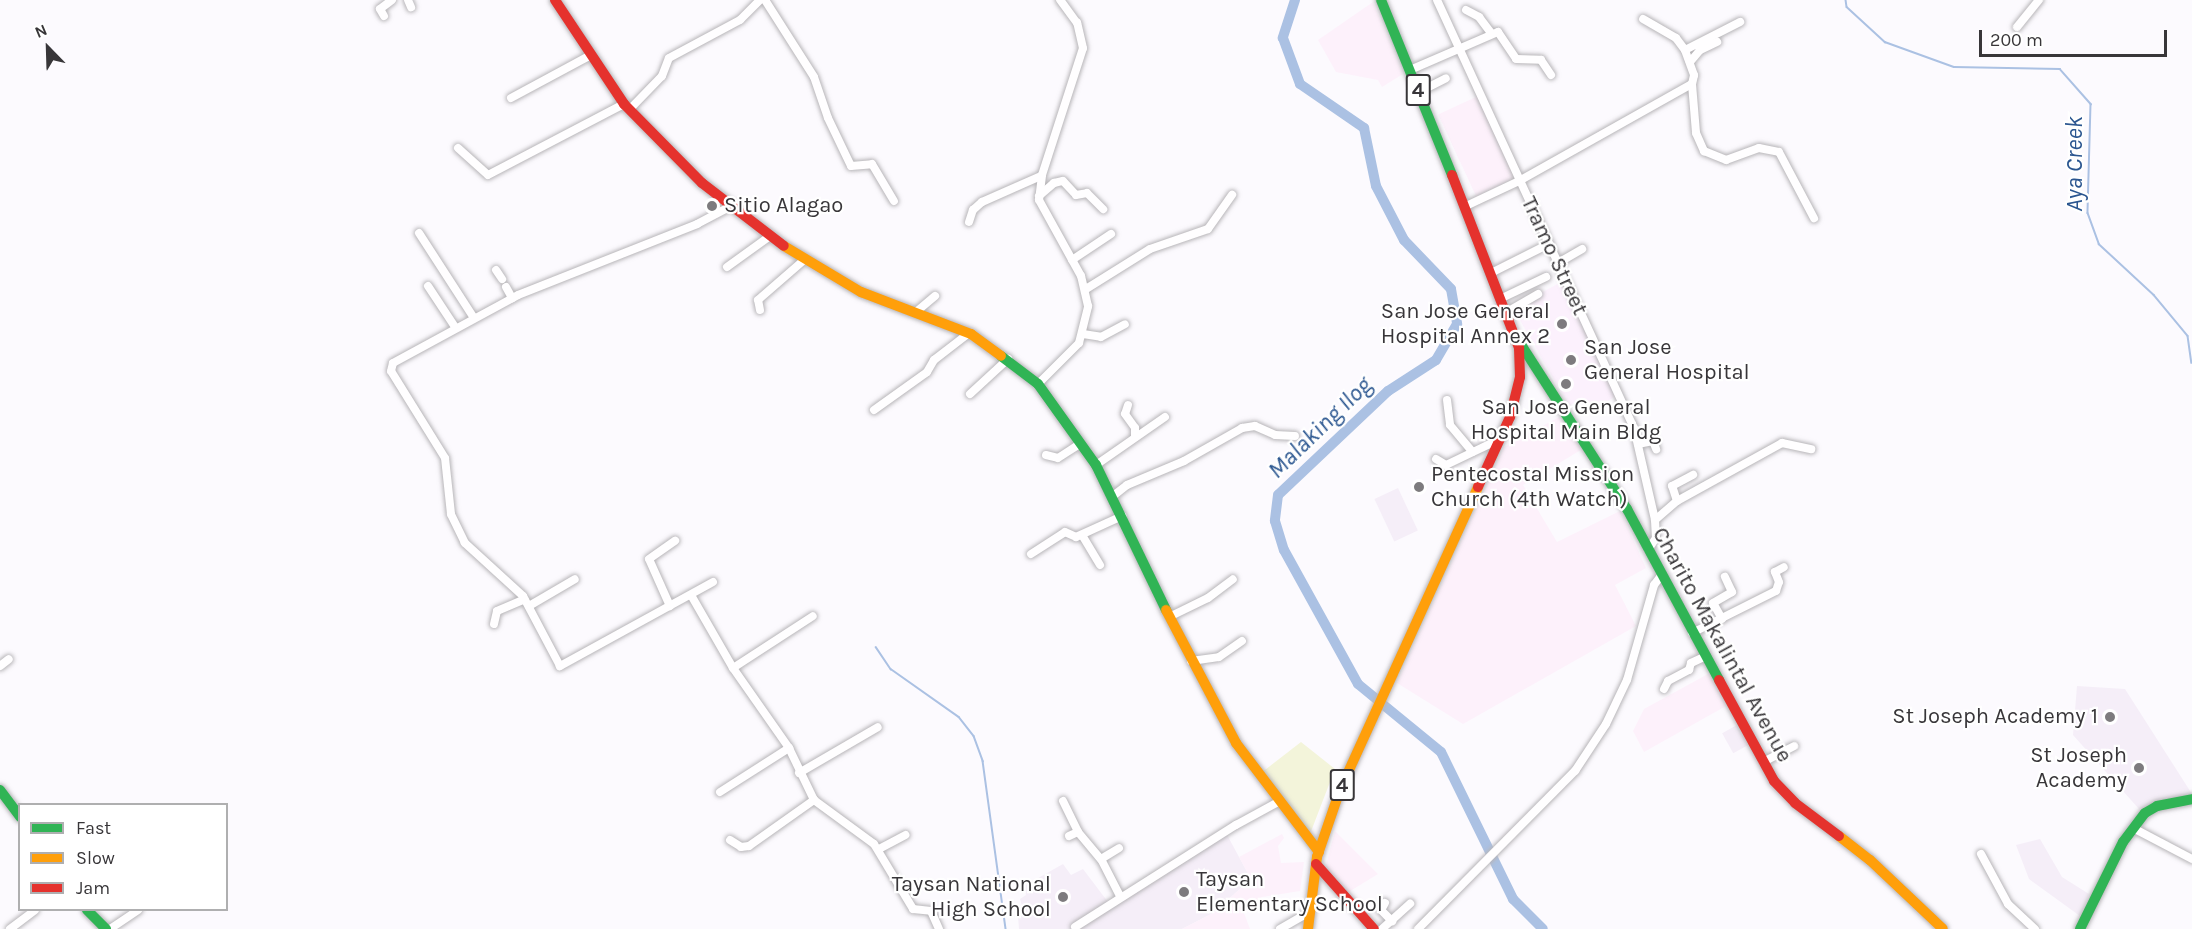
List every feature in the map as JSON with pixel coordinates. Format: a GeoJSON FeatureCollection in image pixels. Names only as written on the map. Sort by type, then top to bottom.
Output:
{"type":"FeatureCollection","features":[{"type":"Feature","properties":{"kind":"main road"},"geometry":{"type":"LineString","coordinates":[[555,0],[627,107],[702,183],[804,260],[861,292],[969,333],[1008,359],[1038,384],[1096,465],[1191,661],[1236,743],[1278,802],[1318,852]]}},
{"type":"Feature","properties":{"kind":"main road","name":"4"},"geometry":{"type":"LineString","coordinates":[[1308,929],[1308,913],[1318,852],[1388,679],[1499,439],[1520,377],[1516,338],[1502,298],[1381,0]]}},
{"type":"Feature","properties":{"kind":"main road","name":"Charito Makalintal Avenue"},"geometry":{"type":"LineString","coordinates":[[1516,338],[1597,459],[1763,762],[1795,803],[1870,860],[1943,929]]}},
{"type":"Feature","properties":{"kind":"main road"},"geometry":{"type":"LineString","coordinates":[[0,791],[18,814]]}},
{"type":"Feature","properties":{"kind":"main road"},"geometry":{"type":"LineString","coordinates":[[2080,929],[2105,874],[2133,828],[2151,808],[2192,799]]}},
{"type":"Feature","properties":{"kind":"main road"},"geometry":{"type":"LineString","coordinates":[[1316,864],[1374,929]]}},
{"type":"Feature","properties":{"kind":"main road"},"geometry":{"type":"LineString","coordinates":[[89,911],[108,929]]}},
{"type":"Feature","properties":{"kind":"street"},"geometry":{"type":"LineString","coordinates":[[384,16],[380,9],[392,0]]}},
{"type":"Feature","properties":{"kind":"street"},"geometry":{"type":"LineString","coordinates":[[459,148],[488,175],[627,107],[662,76],[669,58],[740,20],[760,0]]}},
{"type":"Feature","properties":{"kind":"street"},"geometry":{"type":"LineString","coordinates":[[765,0],[814,77],[828,118],[851,166],[872,164],[894,201]]}},
{"type":"Feature","properties":{"kind":"street"},"geometry":{"type":"LineString","coordinates":[[1038,384],[1073,352],[1083,333],[1088,306],[1086,289],[1072,260],[1044,214],[1039,196],[1041,176],[1083,48],[1077,23],[1060,0]]}},
{"type":"Feature","properties":{"kind":"street","name":"Tramo Street"},"geometry":{"type":"LineString","coordinates":[[1437,0],[1550,244],[1638,444],[1655,520],[1656,538],[1647,551]]}},
{"type":"Feature","properties":{"kind":"street"},"geometry":{"type":"LineString","coordinates":[[2017,27],[2039,0]]}},
{"type":"Feature","properties":{"kind":"street"},"geometry":{"type":"LineString","coordinates":[[1466,10],[1479,17],[1492,34]]}},
{"type":"Feature","properties":{"kind":"street"},"geometry":{"type":"LineString","coordinates":[[1643,19],[1677,38],[1685,50],[1694,75],[1692,84],[1696,133],[1704,151],[1726,160],[1759,148],[1779,152],[1814,218]]}},
{"type":"Feature","properties":{"kind":"street"},"geometry":{"type":"LineString","coordinates":[[1685,50],[1740,22]]}},
{"type":"Feature","properties":{"kind":"street"},"geometry":{"type":"LineString","coordinates":[[1410,70],[1492,34],[1503,34],[1518,61],[1541,60],[1551,75]]}},
{"type":"Feature","properties":{"kind":"street"},"geometry":{"type":"LineString","coordinates":[[1690,62],[1700,50],[1717,42]]}},
{"type":"Feature","properties":{"kind":"street"},"geometry":{"type":"LineString","coordinates":[[511,98],[591,55]]}},
{"type":"Feature","properties":{"kind":"street"},"geometry":{"type":"LineString","coordinates":[[1419,92],[1446,78]]}},
{"type":"Feature","properties":{"kind":"street"},"geometry":{"type":"LineString","coordinates":[[1466,206],[1519,181],[1692,84]]}},
{"type":"Feature","properties":{"kind":"street"},"geometry":{"type":"LineString","coordinates":[[969,222],[973,210],[982,202],[1041,176]]}},
{"type":"Feature","properties":{"kind":"street"},"geometry":{"type":"LineString","coordinates":[[1039,196],[1054,183],[1064,181],[1076,195],[1086,193],[1103,209]]}},
{"type":"Feature","properties":{"kind":"street"},"geometry":{"type":"LineString","coordinates":[[1086,289],[1150,249],[1208,229],[1232,195]]}},
{"type":"Feature","properties":{"kind":"street"},"geometry":{"type":"LineString","coordinates":[[713,582],[562,667],[527,602],[465,543],[451,514],[445,458],[391,371],[393,363],[455,327],[512,298],[733,205]]}},
{"type":"Feature","properties":{"kind":"street"},"geometry":{"type":"LineString","coordinates":[[419,233],[474,318]]}},
{"type":"Feature","properties":{"kind":"street"},"geometry":{"type":"LineString","coordinates":[[1072,260],[1111,234]]}},
{"type":"Feature","properties":{"kind":"street"},"geometry":{"type":"LineString","coordinates":[[727,267],[770,236]]}},
{"type":"Feature","properties":{"kind":"street"},"geometry":{"type":"LineString","coordinates":[[1491,273],[1550,244]]}},
{"type":"Feature","properties":{"kind":"street"},"geometry":{"type":"LineString","coordinates":[[1558,263],[1582,249]]}},
{"type":"Feature","properties":{"kind":"street"},"geometry":{"type":"LineString","coordinates":[[760,310],[758,300],[804,260]]}},
{"type":"Feature","properties":{"kind":"street"},"geometry":{"type":"LineString","coordinates":[[496,270],[502,279]]}},
{"type":"Feature","properties":{"kind":"street"},"geometry":{"type":"LineString","coordinates":[[1502,298],[1546,277]]}},
{"type":"Feature","properties":{"kind":"street"},"geometry":{"type":"LineString","coordinates":[[428,286],[455,327]]}},
{"type":"Feature","properties":{"kind":"street"},"geometry":{"type":"LineString","coordinates":[[506,287],[512,298]]}},
{"type":"Feature","properties":{"kind":"street"},"geometry":{"type":"LineString","coordinates":[[1507,312],[1538,294]]}},
{"type":"Feature","properties":{"kind":"street"},"geometry":{"type":"LineString","coordinates":[[916,312],[934,296]]}},
{"type":"Feature","properties":{"kind":"street"},"geometry":{"type":"LineString","coordinates":[[1083,333],[1101,337],[1125,324]]}},
{"type":"Feature","properties":{"kind":"street"},"geometry":{"type":"LineString","coordinates":[[874,410],[927,372],[934,360],[969,333]]}},
{"type":"Feature","properties":{"kind":"street"},"geometry":{"type":"LineString","coordinates":[[970,394],[1008,359]]}},
{"type":"Feature","properties":{"kind":"street"},"geometry":{"type":"LineString","coordinates":[[1447,400],[1450,425],[1473,452]]}},
{"type":"Feature","properties":{"kind":"street"},"geometry":{"type":"LineString","coordinates":[[1128,405],[1125,414],[1135,428],[1135,437]]}},
{"type":"Feature","properties":{"kind":"street"},"geometry":{"type":"LineString","coordinates":[[1096,465],[1165,417]]}},
{"type":"Feature","properties":{"kind":"street"},"geometry":{"type":"LineString","coordinates":[[1113,496],[1127,485],[1184,461],[1248,426],[1275,435],[1295,436]]}},
{"type":"Feature","properties":{"kind":"street"},"geometry":{"type":"LineString","coordinates":[[1436,459],[1444,465],[1499,439]]}},
{"type":"Feature","properties":{"kind":"street"},"geometry":{"type":"LineString","coordinates":[[1638,444],[1651,441],[1656,449]]}},
{"type":"Feature","properties":{"kind":"street"},"geometry":{"type":"LineString","coordinates":[[1046,455],[1059,458],[1081,443]]}},
{"type":"Feature","properties":{"kind":"street"},"geometry":{"type":"LineString","coordinates":[[1655,520],[1677,501],[1782,443],[1811,449]]}},
{"type":"Feature","properties":{"kind":"street"},"geometry":{"type":"LineString","coordinates":[[1677,501],[1672,486],[1693,475]]}},
{"type":"Feature","properties":{"kind":"street"},"geometry":{"type":"LineString","coordinates":[[1031,554],[1065,532],[1074,537],[1082,535],[1122,516]]}},
{"type":"Feature","properties":{"kind":"street"},"geometry":{"type":"LineString","coordinates":[[1082,535],[1100,565]]}},
{"type":"Feature","properties":{"kind":"street"},"geometry":{"type":"LineString","coordinates":[[670,606],[649,560],[675,541]]}},
{"type":"Feature","properties":{"kind":"street"},"geometry":{"type":"LineString","coordinates":[[1692,633],[1776,591],[1779,586],[1775,572],[1784,567]]}},
{"type":"Feature","properties":{"kind":"street"},"geometry":{"type":"LineString","coordinates":[[1418,929],[1466,877],[1575,771],[1606,724],[1627,680],[1654,585],[1661,576]]}},
{"type":"Feature","properties":{"kind":"street"},"geometry":{"type":"LineString","coordinates":[[1722,618],[1713,603],[1732,592],[1725,577]]}},
{"type":"Feature","properties":{"kind":"street"},"geometry":{"type":"LineString","coordinates":[[494,624],[496,611],[527,602],[575,579]]}},
{"type":"Feature","properties":{"kind":"street"},"geometry":{"type":"LineString","coordinates":[[1169,617],[1208,598],[1233,579]]}},
{"type":"Feature","properties":{"kind":"street"},"geometry":{"type":"LineString","coordinates":[[691,595],[733,668],[789,748],[799,773],[814,800],[858,829],[879,849],[913,909],[931,911],[939,929]]}},
{"type":"Feature","properties":{"kind":"street"},"geometry":{"type":"LineString","coordinates":[[733,668],[813,616]]}},
{"type":"Feature","properties":{"kind":"street"},"geometry":{"type":"LineString","coordinates":[[1191,661],[1219,657],[1242,641]]}},
{"type":"Feature","properties":{"kind":"street"},"geometry":{"type":"LineString","coordinates":[[1664,689],[1668,681],[1689,670],[1691,663],[1704,657]]}},
{"type":"Feature","properties":{"kind":"street"},"geometry":{"type":"LineString","coordinates":[[0,666],[9,659]]}},
{"type":"Feature","properties":{"kind":"street"},"geometry":{"type":"LineString","coordinates":[[799,773],[878,727]]}},
{"type":"Feature","properties":{"kind":"street"},"geometry":{"type":"LineString","coordinates":[[1763,762],[1794,746]]}},
{"type":"Feature","properties":{"kind":"street"},"geometry":{"type":"LineString","coordinates":[[720,792],[789,748]]}},
{"type":"Feature","properties":{"kind":"street"},"geometry":{"type":"LineString","coordinates":[[730,840],[741,847],[749,846],[814,800]]}},
{"type":"Feature","properties":{"kind":"street"},"geometry":{"type":"LineString","coordinates":[[1063,801],[1078,832],[1101,859],[1120,896]]}},
{"type":"Feature","properties":{"kind":"street"},"geometry":{"type":"LineString","coordinates":[[1076,927],[1120,896],[1278,802]]}},
{"type":"Feature","properties":{"kind":"street"},"geometry":{"type":"LineString","coordinates":[[2133,828],[2192,859]]}},
{"type":"Feature","properties":{"kind":"street"},"geometry":{"type":"LineString","coordinates":[[1069,836],[1078,832]]}},
{"type":"Feature","properties":{"kind":"street"},"geometry":{"type":"LineString","coordinates":[[879,849],[905,834]]}},
{"type":"Feature","properties":{"kind":"street"},"geometry":{"type":"LineString","coordinates":[[1101,859],[1119,848]]}},
{"type":"Feature","properties":{"kind":"street"},"geometry":{"type":"LineString","coordinates":[[1981,854],[2008,904],[2035,929]]}},
{"type":"Feature","properties":{"kind":"street"},"geometry":{"type":"LineString","coordinates":[[1385,903],[1381,909],[1392,921]]}},
{"type":"Feature","properties":{"kind":"street"},"geometry":{"type":"LineString","coordinates":[[1382,929],[1410,904]]}},
{"type":"Feature","properties":{"kind":"street"},"geometry":{"type":"LineString","coordinates":[[10,929],[32,911]]}},
{"type":"Feature","properties":{"kind":"street"},"geometry":{"type":"LineString","coordinates":[[108,929],[135,911]]}},
{"type":"Feature","properties":{"kind":"street"},"geometry":{"type":"LineString","coordinates":[[1280,929],[1308,913]]}},
{"type":"Feature","properties":{"kind":"shaded area"},"geometry":{"type":"Polygon","coordinates":[[[1373,2],[1403,74],[1382,87],[1378,80],[1336,72],[1318,40],[1373,2]]]}},
{"type":"Feature","properties":{"kind":"shaded area"},"geometry":{"type":"Polygon","coordinates":[[[1478,96],[1516,178],[1476,196],[1438,115],[1478,96]]]}},
{"type":"Feature","properties":{"kind":"shaded area","name":"San Jose General Hospital"},"geometry":{"type":"Polygon","coordinates":[[[1563,281],[1617,395],[1588,414],[1579,400],[1569,406],[1513,308],[1563,281]]]}},
{"type":"Feature","properties":{"kind":"shaded area"},"geometry":{"type":"Polygon","coordinates":[[[1559,417],[1563,423],[1567,421],[1584,448],[1523,485],[1557,542],[1620,511],[1646,568],[1615,585],[1636,626],[1463,724],[1397,683],[1504,447],[1559,417]]]}},
{"type":"Feature","properties":{"kind":"shaded area"},"geometry":{"type":"Polygon","coordinates":[[[1398,488],[1418,531],[1394,542],[1374,499],[1398,488]]]}},
{"type":"Feature","properties":{"kind":"shaded area"},"geometry":{"type":"Polygon","coordinates":[[[1708,674],[1726,706],[1644,752],[1633,731],[1644,709],[1708,674]]]}},
{"type":"Feature","properties":{"kind":"shaded area","name":"St Joseph Academy"},"geometry":{"type":"Polygon","coordinates":[[[2077,686],[2125,689],[2192,794],[2139,809],[2073,735],[2077,686]]]}},
{"type":"Feature","properties":{"kind":"shaded area"},"geometry":{"type":"Polygon","coordinates":[[[1737,725],[1748,745],[1733,753],[1722,733],[1737,725]]]}},
{"type":"Feature","properties":{"kind":"shaded area"},"geometry":{"type":"Polygon","coordinates":[[[1335,831],[1378,874],[1347,893],[1325,869],[1335,831]]]}},
{"type":"Feature","properties":{"kind":"shaded area"},"geometry":{"type":"Polygon","coordinates":[[[1226,833],[1251,879],[1213,913],[1182,929],[1019,929],[1018,916],[1023,909],[1020,899],[1026,895],[1024,886],[1063,864],[1071,875],[1083,869],[1111,906],[1226,833]]]}},
{"type":"Feature","properties":{"kind":"shaded area"},"geometry":{"type":"Polygon","coordinates":[[[1282,834],[1284,838],[1278,846],[1281,863],[1304,862],[1300,891],[1262,897],[1244,913],[1250,929],[1182,929],[1213,913],[1251,879],[1239,857],[1282,834]]]}},
{"type":"Feature","properties":{"kind":"shaded area"},"geometry":{"type":"Polygon","coordinates":[[[2040,839],[2062,877],[2089,894],[2080,916],[2029,879],[2016,845],[2040,839]]]}},
{"type":"Feature","properties":{"kind":"green space"},"geometry":{"type":"Polygon","coordinates":[[[1301,742],[1335,769],[1310,834],[1261,773],[1301,742]]]}},
{"type":"Feature","properties":{"kind":"waterway","name":"Malaking Ilog"},"geometry":{"type":"LineString","coordinates":[[1295,0],[1283,38],[1300,84],[1364,128],[1376,186],[1404,240],[1451,289],[1457,324],[1436,360],[1388,391],[1278,495],[1275,521],[1284,550],[1358,684],[1441,752],[1513,899],[1543,929]]}},
{"type":"Feature","properties":{"kind":"waterway","name":"Aya Creek"},"geometry":{"type":"LineString","coordinates":[[1846,0],[1847,7],[1885,42],[1954,67],[2060,69],[2091,104],[2088,213],[2099,244],[2154,295],[2188,336],[2192,363]]}},
{"type":"Feature","properties":{"kind":"waterway"},"geometry":{"type":"LineString","coordinates":[[876,647],[891,669],[959,717],[974,736],[983,761],[1006,929]]}},
{"type":"Feature","properties":{"kind":"traffic: fast"},"geometry":{"type":"LineString","coordinates":[[1381,0],[1452,175]]}},
{"type":"Feature","properties":{"kind":"traffic: fast"},"geometry":{"type":"LineString","coordinates":[[1518,340],[1627,509],[1719,680]]}},
{"type":"Feature","properties":{"kind":"traffic: fast"},"geometry":{"type":"LineString","coordinates":[[1001,356],[1038,384],[1096,465],[1166,610]]}},
{"type":"Feature","properties":{"kind":"traffic: fast"},"geometry":{"type":"LineString","coordinates":[[0,790],[18,814]]}},
{"type":"Feature","properties":{"kind":"traffic: fast"},"geometry":{"type":"LineString","coordinates":[[2080,929],[2123,842],[2145,813],[2157,806],[2192,799]]}},
{"type":"Feature","properties":{"kind":"traffic: fast"},"geometry":{"type":"LineString","coordinates":[[88,911],[106,929]]}},
{"type":"Feature","properties":{"kind":"traffic: slow"},"geometry":{"type":"LineString","coordinates":[[784,246],[861,292],[971,334],[1001,356]]}},
{"type":"Feature","properties":{"kind":"traffic: slow"},"geometry":{"type":"LineString","coordinates":[[1308,929],[1317,857],[1340,790],[1478,487]]}},
{"type":"Feature","properties":{"kind":"traffic: slow"},"geometry":{"type":"LineString","coordinates":[[1166,610],[1236,743],[1319,852]]}},
{"type":"Feature","properties":{"kind":"traffic: slow"},"geometry":{"type":"LineString","coordinates":[[1839,836],[1870,860],[1943,929]]}},
{"type":"Feature","properties":{"kind":"traffic: jam"},"geometry":{"type":"LineString","coordinates":[[555,0],[624,104],[702,183],[784,246]]}},
{"type":"Feature","properties":{"kind":"traffic: jam"},"geometry":{"type":"LineString","coordinates":[[1452,175],[1519,348],[1520,377],[1510,417],[1478,487]]}},
{"type":"Feature","properties":{"kind":"traffic: jam"},"geometry":{"type":"LineString","coordinates":[[1719,680],[1774,781],[1795,803],[1839,836]]}},
{"type":"Feature","properties":{"kind":"traffic: jam"},"geometry":{"type":"LineString","coordinates":[[1316,864],[1374,929]]}},
{"type":"Feature","properties":{"kind":"place","name":"Sitio Alagao"},"geometry":{"type":"Point","coordinates":[712,206]}},
{"type":"Feature","properties":{"kind":"place","name":"San Jose General Hospital Annex 2"},"geometry":{"type":"Point","coordinates":[1562,324]}},
{"type":"Feature","properties":{"kind":"place","name":"San Jose General Hospital"},"geometry":{"type":"Point","coordinates":[1571,360]}},
{"type":"Feature","properties":{"kind":"place","name":"San Jose General Hospital Main Bldg"},"geometry":{"type":"Point","coordinates":[1566,384]}},
{"type":"Feature","properties":{"kind":"place","name":"Pentecostal Mission Church (4th Watch)"},"geometry":{"type":"Point","coordinates":[1419,487]}},
{"type":"Feature","properties":{"kind":"place","name":"St Joseph Academy 1"},"geometry":{"type":"Point","coordinates":[2110,717]}},
{"type":"Feature","properties":{"kind":"place","name":"St Joseph Academy"},"geometry":{"type":"Point","coordinates":[2139,768]}},
{"type":"Feature","properties":{"kind":"place","name":"Taysan Elementary School"},"geometry":{"type":"Point","coordinates":[1184,892]}},
{"type":"Feature","properties":{"kind":"place","name":"Taysan National High School"},"geometry":{"type":"Point","coordinates":[1063,897]}}]}
